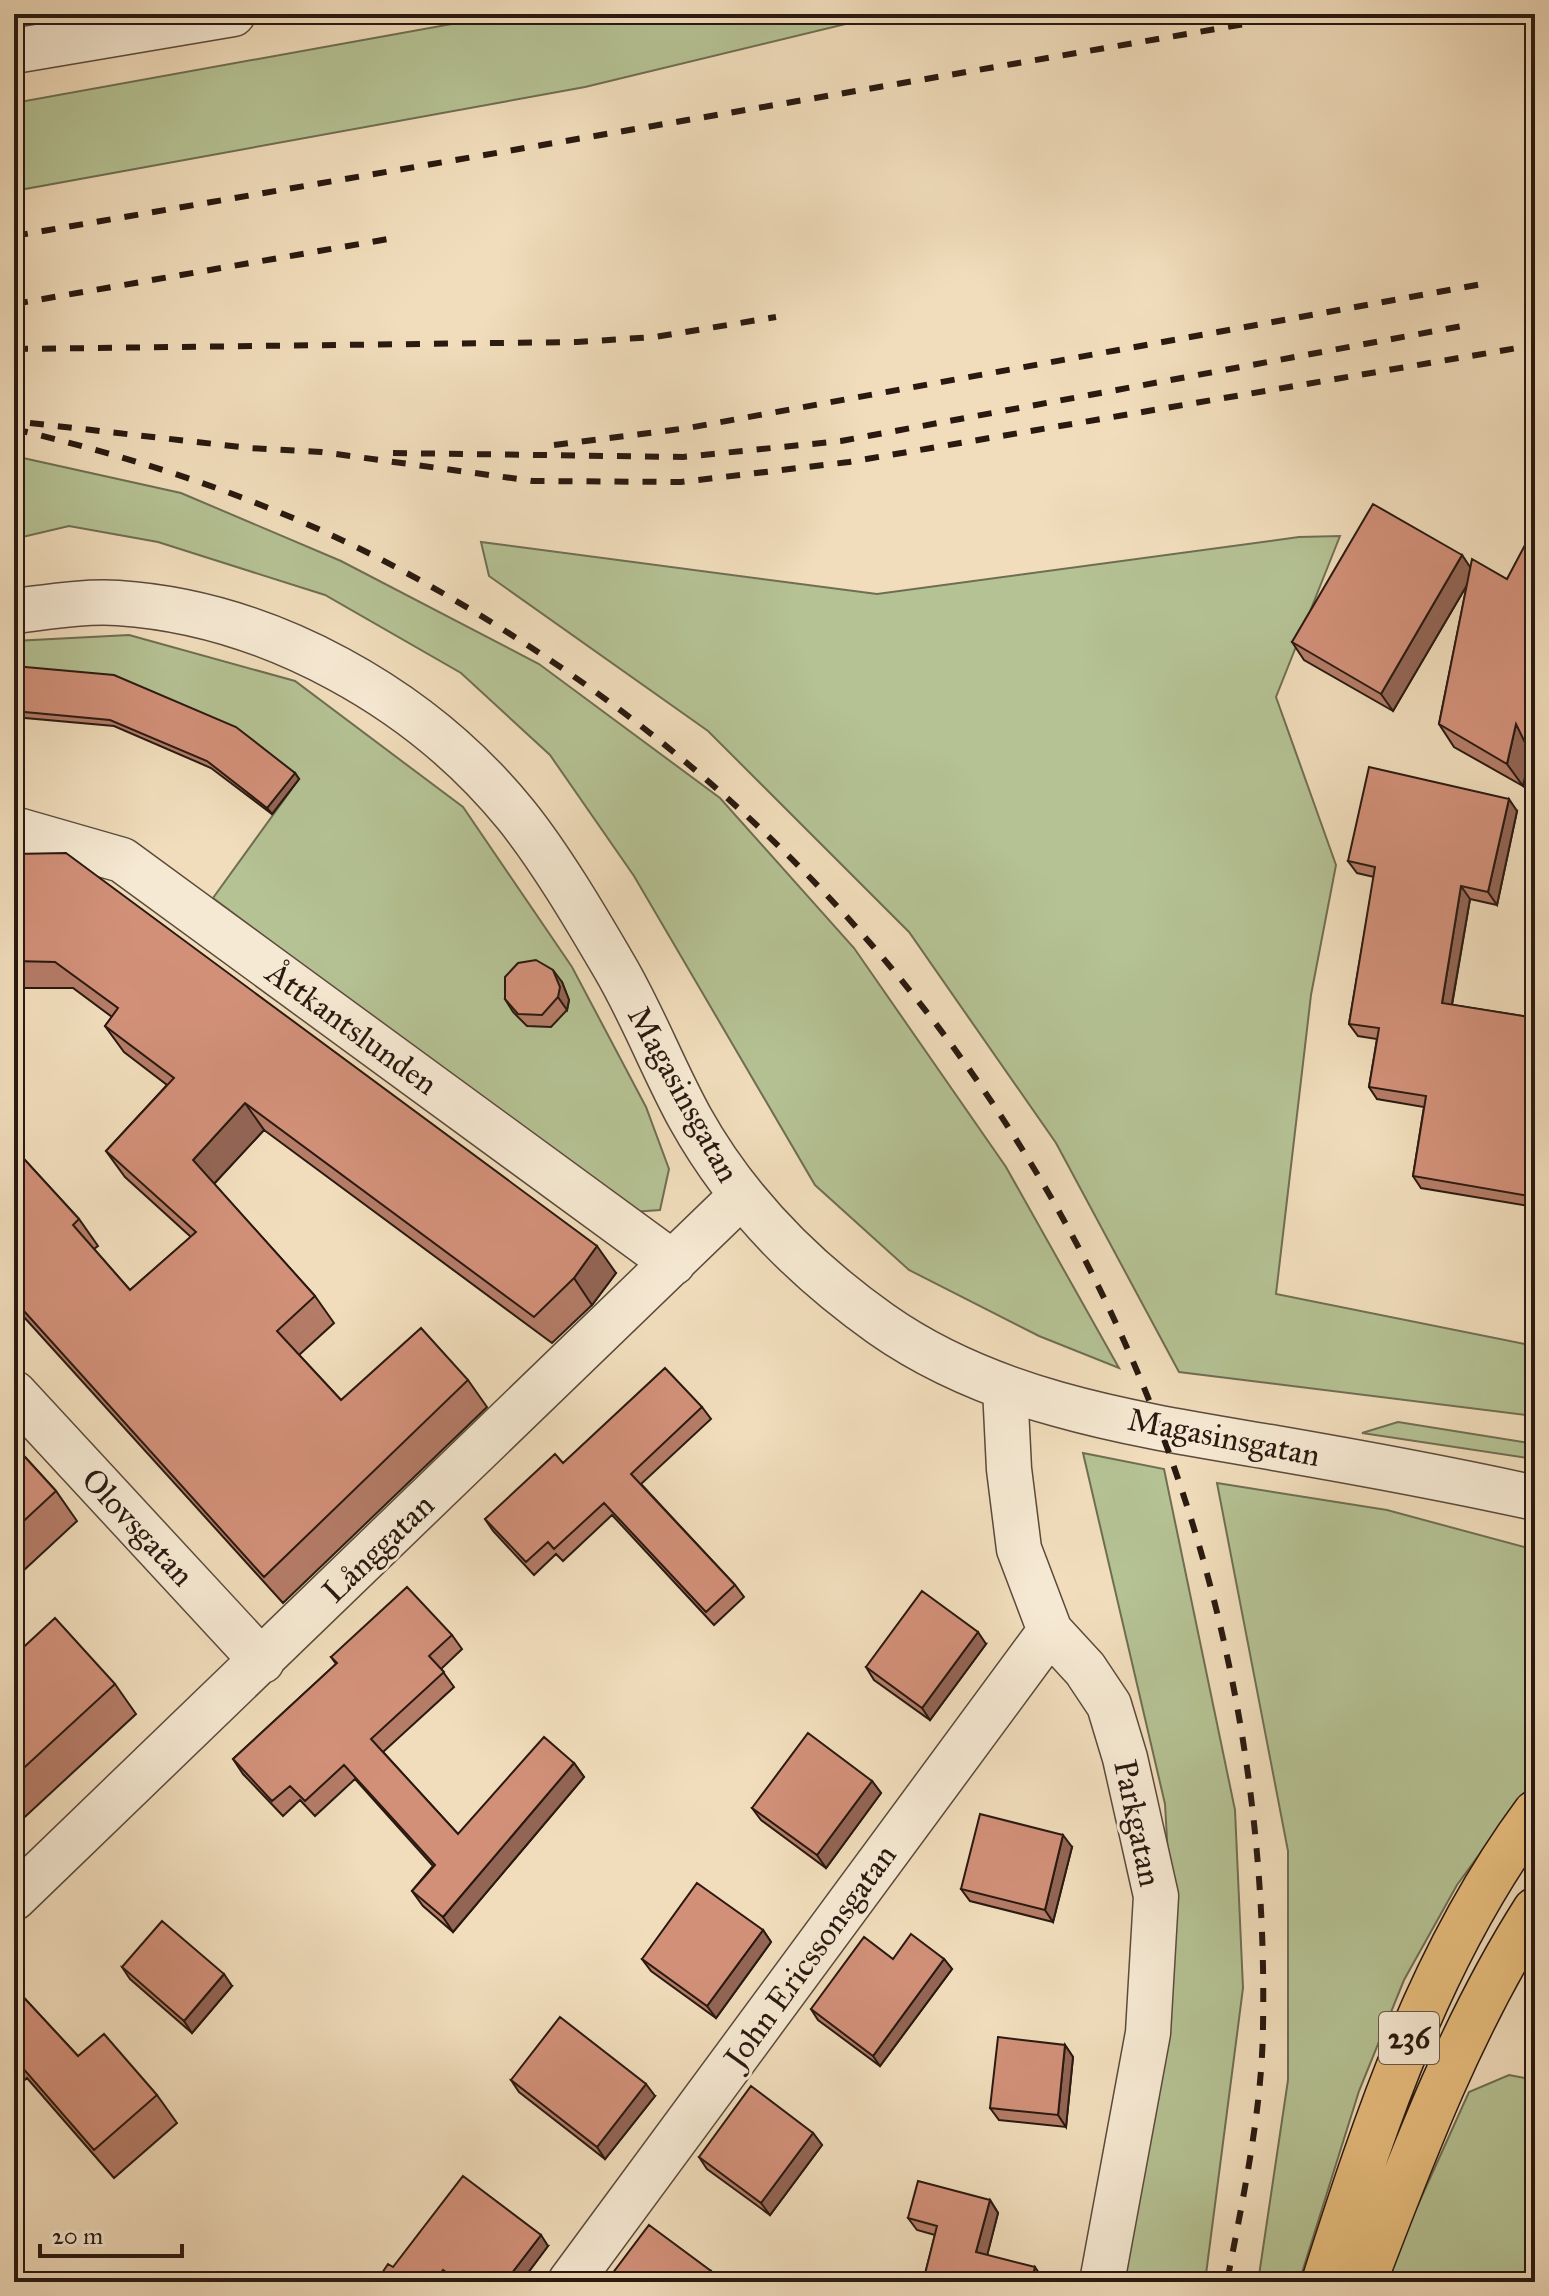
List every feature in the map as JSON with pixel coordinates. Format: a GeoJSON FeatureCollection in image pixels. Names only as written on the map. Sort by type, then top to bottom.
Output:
{"type":"FeatureCollection","features":[{"type":"Feature","properties":{"kind":"main road","name":"236"},"geometry":{"type":"LineString","coordinates":[[1324,2282],[1374,2128],[1435,1979],[1498,1862],[1535,1813]]}},
{"type":"Feature","properties":{"kind":"main road","name":"236"},"geometry":{"type":"LineString","coordinates":[[1364,2282],[1414,2149],[1451,2066],[1481,2002],[1535,1910]]}},
{"type":"Feature","properties":{"kind":"street"},"geometry":{"type":"LineString","coordinates":[[14,25],[76,14]]}},
{"type":"Feature","properties":{"kind":"street"},"geometry":{"type":"LineString","coordinates":[[14,51],[233,14]]}},
{"type":"Feature","properties":{"kind":"street","name":"Magasinsgatan"},"geometry":{"type":"LineString","coordinates":[[14,611],[112,603],[147,606],[223,621],[292,647],[349,675],[421,723],[475,769],[518,818],[615,968],[691,1120],[741,1196],[833,1289],[886,1327],[933,1355],[1005,1388],[1162,1428],[1415,1472],[1535,1498]]}},
{"type":"Feature","properties":{"kind":"street","name":"Åttkantslunden"},"geometry":{"type":"LineString","coordinates":[[14,829],[122,860],[673,1263]]}},
{"type":"Feature","properties":{"kind":"street","name":"Långgatan"},"geometry":{"type":"LineString","coordinates":[[14,1898],[741,1196]]}},
{"type":"Feature","properties":{"kind":"street","name":"Parkgatan"},"geometry":{"type":"LineString","coordinates":[[1005,1388],[1009,1469],[1019,1549],[1050,1631],[1085,1669],[1109,1705],[1125,1758],[1156,1896],[1148,2033],[1102,2282]]}},
{"type":"Feature","properties":{"kind":"street","name":"Olovsgatan"},"geometry":{"type":"LineString","coordinates":[[14,1393],[262,1661]]}},
{"type":"Feature","properties":{"kind":"street","name":"John Ericssonsgatan"},"geometry":{"type":"LineString","coordinates":[[570,2282],[1050,1631]]}},
{"type":"Feature","properties":{"kind":"green space"},"geometry":{"type":"Polygon","coordinates":[[[507,14],[887,14],[585,87],[14,191],[14,103],[507,14]]]}},
{"type":"Feature","properties":{"kind":"green space"},"geometry":{"type":"Polygon","coordinates":[[[14,456],[181,493],[341,561],[539,664],[720,798],[854,948],[1006,1167],[1119,1368],[1039,1336],[909,1270],[815,1185],[634,876],[550,755],[461,673],[325,595],[158,542],[69,526],[14,539],[14,456]]]}},
{"type":"Feature","properties":{"kind":"green space"},"geometry":{"type":"Polygon","coordinates":[[[1340,536],[1276,697],[1336,865],[1311,995],[1276,1294],[1535,1346],[1535,1416],[1179,1372],[1056,1143],[909,932],[708,731],[489,576],[481,542],[877,594],[1299,537],[1340,536]]]}},
{"type":"Feature","properties":{"kind":"green space"},"geometry":{"type":"Polygon","coordinates":[[[129,635],[295,681],[463,807],[572,967],[646,1107],[669,1169],[660,1210],[632,1212],[213,898],[299,779],[14,673],[14,641],[129,635]]]}},
{"type":"Feature","properties":{"kind":"green space"},"geometry":{"type":"Polygon","coordinates":[[[1398,1422],[1535,1444],[1535,1459],[1362,1433],[1398,1422]]]}},
{"type":"Feature","properties":{"kind":"green space"},"geometry":{"type":"Polygon","coordinates":[[[1083,1453],[1164,1469],[1235,1810],[1243,1988],[1205,2282],[1117,2282],[1174,1962],[1165,1804],[1083,1453]]]}},
{"type":"Feature","properties":{"kind":"green space"},"geometry":{"type":"Polygon","coordinates":[[[1217,1483],[1387,1510],[1535,1550],[1535,1778],[1457,1885],[1404,1980],[1359,2091],[1299,2282],[1258,2282],[1288,2080],[1288,1851],[1217,1483]]]}},
{"type":"Feature","properties":{"kind":"green space"},"geometry":{"type":"Polygon","coordinates":[[[1509,2075],[1535,2080],[1535,2265],[1514,2282],[1383,2282],[1469,2092],[1509,2075]]]}},
{"type":"Feature","properties":{"kind":"building"},"geometry":{"type":"Polygon","coordinates":[[[1373,504],[1462,555],[1381,694],[1292,642],[1373,504]]]}},
{"type":"Feature","properties":{"kind":"building"},"geometry":{"type":"Polygon","coordinates":[[[1535,526],[1535,763],[1516,724],[1507,764],[1439,724],[1472,559],[1507,579],[1535,526]]]}},
{"type":"Feature","properties":{"kind":"building"},"geometry":{"type":"Polygon","coordinates":[[[14,666],[114,675],[236,727],[295,773],[267,808],[207,761],[110,720],[14,711],[14,666]]]}},
{"type":"Feature","properties":{"kind":"building"},"geometry":{"type":"Polygon","coordinates":[[[1369,767],[1509,799],[1488,892],[1461,886],[1442,1003],[1535,1018],[1535,1197],[1413,1176],[1426,1096],[1369,1087],[1379,1028],[1349,1024],[1375,867],[1348,861],[1369,767]]]}},
{"type":"Feature","properties":{"kind":"building"},"geometry":{"type":"Polygon","coordinates":[[[66,853],[597,1246],[574,1278],[534,1317],[245,1103],[193,1160],[315,1296],[277,1331],[341,1400],[421,1328],[468,1380],[264,1577],[14,1300],[14,1148],[79,1219],[73,1225],[130,1290],[196,1232],[106,1151],[174,1078],[105,1026],[118,1008],[55,962],[14,961],[14,854],[66,853]]]}},
{"type":"Feature","properties":{"kind":"building"},"geometry":{"type":"Polygon","coordinates":[[[536,960],[553,970],[560,987],[558,997],[542,1015],[518,1014],[505,999],[505,977],[518,963],[536,960]]]}},
{"type":"Feature","properties":{"kind":"building"},"geometry":{"type":"Polygon","coordinates":[[[665,1368],[702,1407],[631,1474],[735,1585],[706,1612],[604,1503],[554,1549],[548,1542],[526,1562],[485,1519],[555,1454],[563,1463],[665,1368]]]}},
{"type":"Feature","properties":{"kind":"building"},"geometry":{"type":"Polygon","coordinates":[[[14,1445],[56,1491],[14,1530],[14,1445]]]}},
{"type":"Feature","properties":{"kind":"building"},"geometry":{"type":"Polygon","coordinates":[[[407,1587],[452,1635],[429,1656],[444,1672],[371,1739],[458,1834],[544,1737],[574,1763],[443,1917],[412,1891],[435,1865],[344,1765],[305,1801],[290,1786],[272,1801],[233,1759],[337,1663],[331,1657],[407,1587]]]}},
{"type":"Feature","properties":{"kind":"building"},"geometry":{"type":"Polygon","coordinates":[[[922,1591],[978,1632],[922,1708],[866,1667],[922,1591]]]}},
{"type":"Feature","properties":{"kind":"building"},"geometry":{"type":"Polygon","coordinates":[[[55,1618],[115,1684],[14,1777],[14,1656],[55,1618]]]}},
{"type":"Feature","properties":{"kind":"building"},"geometry":{"type":"Polygon","coordinates":[[[808,1733],[872,1781],[817,1855],[752,1808],[808,1733]]]}},
{"type":"Feature","properties":{"kind":"building"},"geometry":{"type":"Polygon","coordinates":[[[980,1814],[1063,1835],[1045,1910],[961,1889],[980,1814]]]}},
{"type":"Feature","properties":{"kind":"building"},"geometry":{"type":"Polygon","coordinates":[[[697,1883],[763,1930],[707,2006],[642,1959],[697,1883]]]}},
{"type":"Feature","properties":{"kind":"building"},"geometry":{"type":"Polygon","coordinates":[[[162,1921],[224,1974],[184,2021],[122,1967],[162,1921]]]}},
{"type":"Feature","properties":{"kind":"building"},"geometry":{"type":"Polygon","coordinates":[[[911,1934],[944,1959],[873,2056],[811,2009],[864,1937],[893,1959],[911,1934]]]}},
{"type":"Feature","properties":{"kind":"building"},"geometry":{"type":"Polygon","coordinates":[[[14,1987],[78,2056],[104,2034],[157,2095],[94,2150],[14,2058],[14,1987]]]}},
{"type":"Feature","properties":{"kind":"building"},"geometry":{"type":"Polygon","coordinates":[[[560,2017],[646,2084],[597,2147],[511,2080],[560,2017]]]}},
{"type":"Feature","properties":{"kind":"building"},"geometry":{"type":"Polygon","coordinates":[[[998,2037],[1065,2045],[1058,2115],[990,2108],[998,2037]]]}},
{"type":"Feature","properties":{"kind":"building"},"geometry":{"type":"Polygon","coordinates":[[[751,2086],[813,2133],[761,2203],[699,2157],[751,2086]]]}},
{"type":"Feature","properties":{"kind":"building"},"geometry":{"type":"Polygon","coordinates":[[[463,2176],[541,2235],[505,2282],[459,2282],[443,2270],[435,2282],[376,2282],[388,2264],[393,2267],[463,2176]]]}},
{"type":"Feature","properties":{"kind":"building"},"geometry":{"type":"Polygon","coordinates":[[[918,2181],[990,2200],[976,2252],[1035,2267],[1031,2282],[923,2282],[937,2226],[908,2218],[918,2181]]]}},
{"type":"Feature","properties":{"kind":"building"},"geometry":{"type":"Polygon","coordinates":[[[649,2225],[711,2271],[702,2282],[606,2282],[649,2225]]]}},
{"type":"Feature","properties":{"kind":"railway"},"geometry":{"type":"LineString","coordinates":[[14,236],[1303,14]]}},
{"type":"Feature","properties":{"kind":"railway"},"geometry":{"type":"LineString","coordinates":[[14,304],[394,238]]}},
{"type":"Feature","properties":{"kind":"railway"},"geometry":{"type":"LineString","coordinates":[[554,445],[688,428],[1482,284]]}},
{"type":"Feature","properties":{"kind":"railway"},"geometry":{"type":"LineString","coordinates":[[14,349],[577,342],[655,337],[776,317]]}},
{"type":"Feature","properties":{"kind":"railway"},"geometry":{"type":"LineString","coordinates":[[393,453],[683,457],[841,441],[1473,324]]}},
{"type":"Feature","properties":{"kind":"railway"},"geometry":{"type":"LineString","coordinates":[[30,423],[249,448],[321,452],[533,481],[681,482],[849,462],[1535,345]]}},
{"type":"Feature","properties":{"kind":"railway"},"geometry":{"type":"LineString","coordinates":[[14,429],[170,472],[298,520],[407,573],[544,656],[707,780],[851,921],[975,1078],[1079,1248],[1161,1430],[1219,1622],[1254,1821],[1263,2026],[1255,2122],[1227,2282]]}}]}
